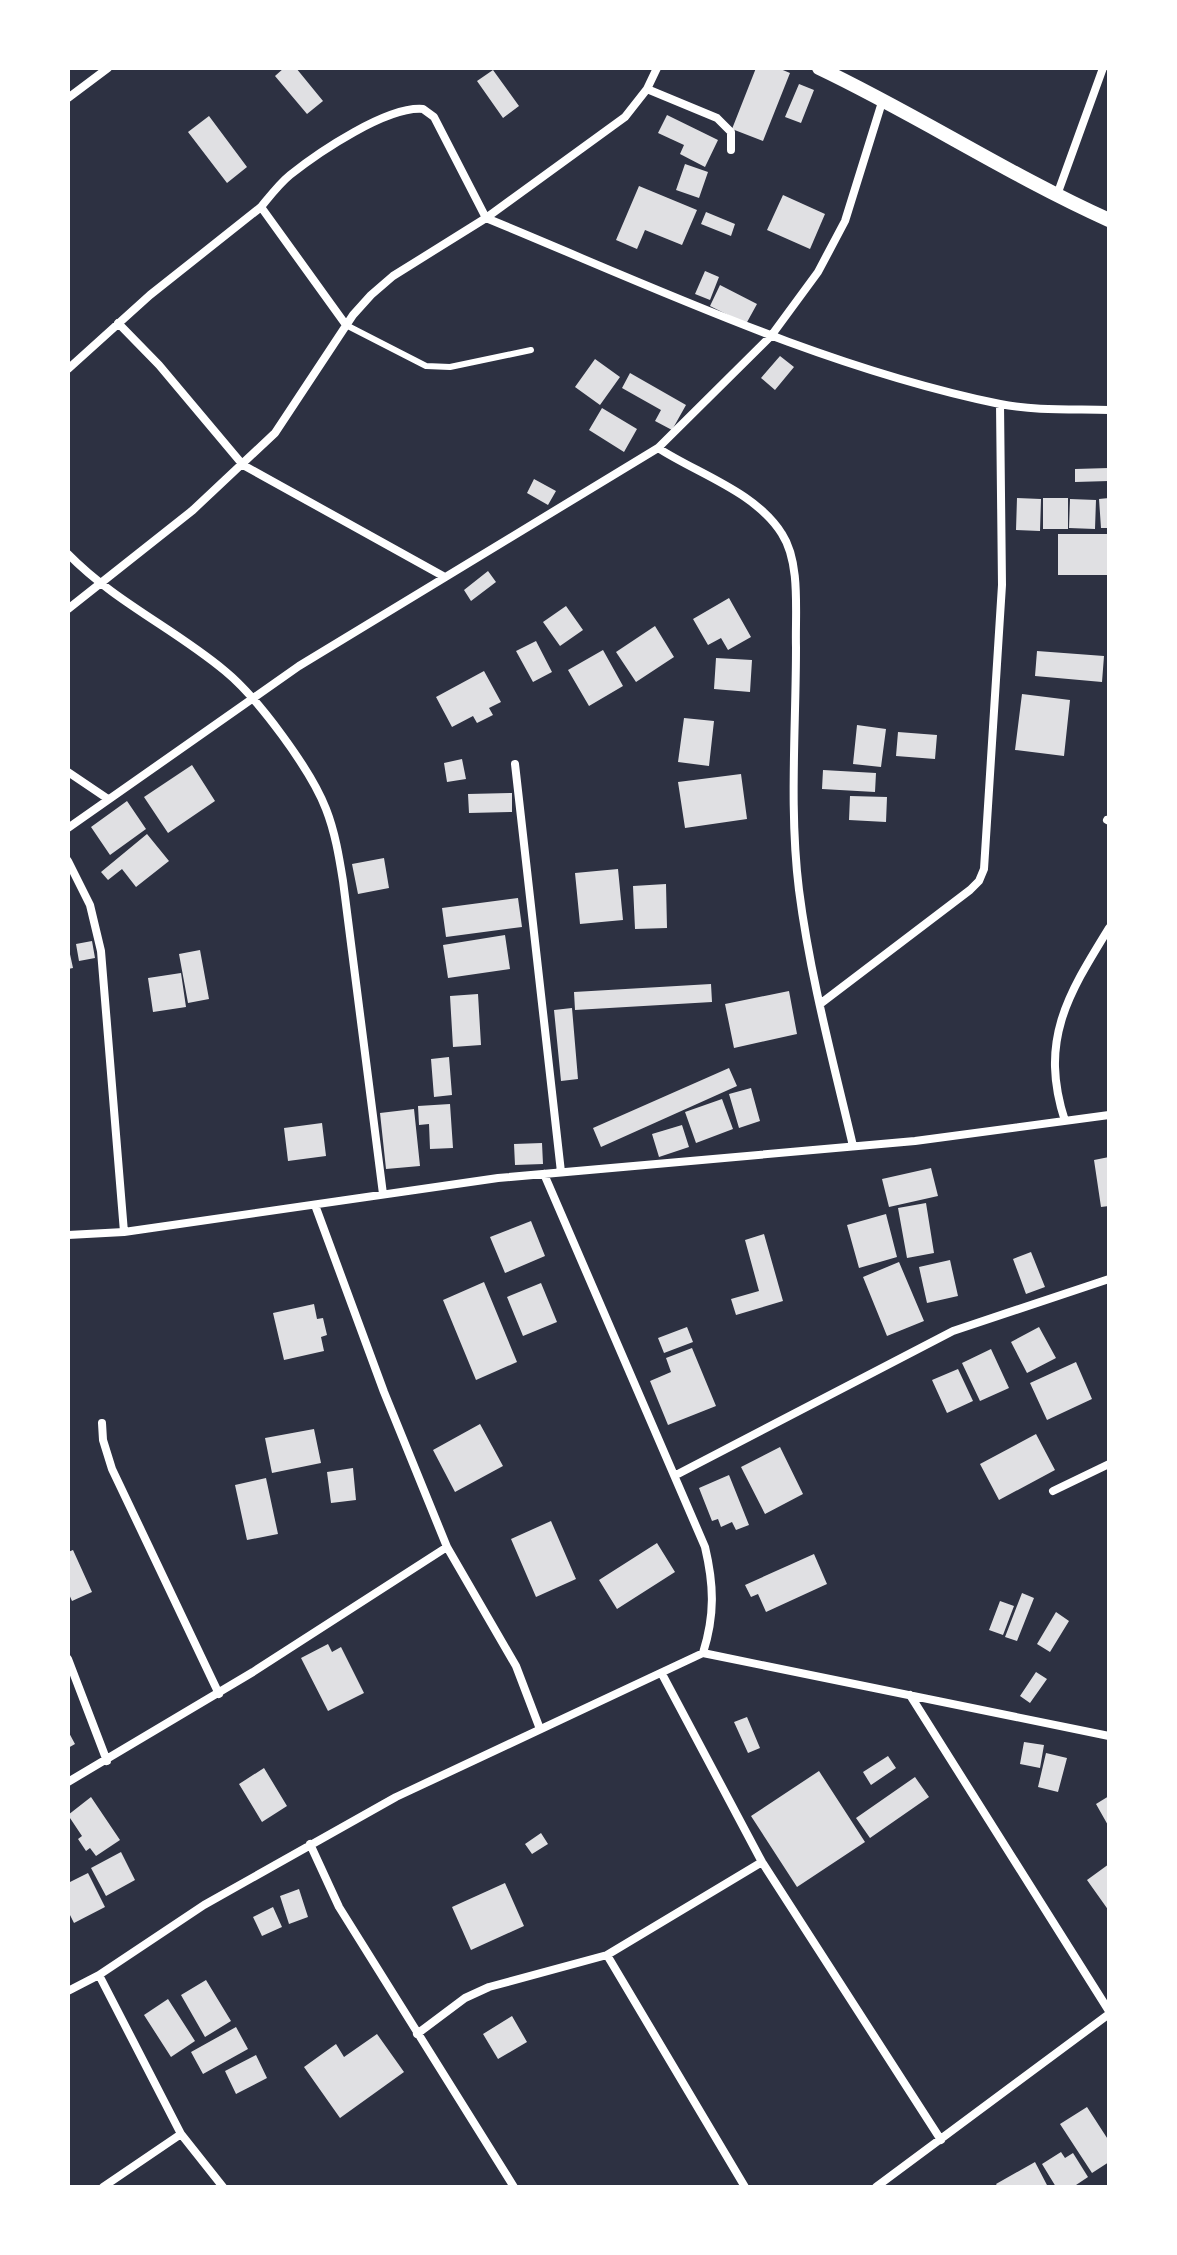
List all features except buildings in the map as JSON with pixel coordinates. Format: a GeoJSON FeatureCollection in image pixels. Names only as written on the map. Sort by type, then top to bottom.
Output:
{"type":"FeatureCollection","features":[{"type":"Feature","properties":{"kind":"street"},"geometry":{"type":"LineString","coordinates":[[68,98],[108,68]]}},
{"type":"Feature","properties":{"kind":"street"},"geometry":{"type":"LineString","coordinates":[[68,609],[98,582],[193,510],[275,433],[346,325],[371,295],[393,276],[486,218],[625,117],[647,89],[657,68]]}},
{"type":"Feature","properties":{"kind":"street"},"geometry":{"type":"LineString","coordinates":[[819,68],[883,98],[1057,196],[1109,220]]}},
{"type":"Feature","properties":{"kind":"street"},"geometry":{"type":"LineString","coordinates":[[1057,196],[1103,68]]}},
{"type":"Feature","properties":{"kind":"street"},"geometry":{"type":"LineString","coordinates":[[647,89],[717,118],[731,132],[731,150]]}},
{"type":"Feature","properties":{"kind":"street"},"geometry":{"type":"LineString","coordinates":[[68,828],[253,699],[443,576],[658,448],[771,336],[818,272],[845,221],[883,98]]}},
{"type":"Feature","properties":{"kind":"street"},"geometry":{"type":"LineString","coordinates":[[68,369],[118,323],[261,207],[301,168],[393,113],[411,108],[423,109],[434,117],[486,218],[771,336],[1000,404],[1109,410]]}},
{"type":"Feature","properties":{"kind":"street"},"geometry":{"type":"LineString","coordinates":[[261,207],[346,325]]}},
{"type":"Feature","properties":{"kind":"street"},"geometry":{"type":"LineString","coordinates":[[118,323],[159,365],[243,465],[443,576]]}},
{"type":"Feature","properties":{"kind":"street"},"geometry":{"type":"LineString","coordinates":[[820,1004],[970,890],[979,881],[984,869],[1002,585],[1000,404]]}},
{"type":"Feature","properties":{"kind":"street"},"geometry":{"type":"LineString","coordinates":[[658,448],[746,498],[784,535],[788,548],[795,600],[794,807],[798,874],[820,1004],[853,1146]]}},
{"type":"Feature","properties":{"kind":"street"},"geometry":{"type":"LineString","coordinates":[[68,554],[98,582],[226,671],[253,699],[312,780],[335,835],[352,935],[383,1194]]}},
{"type":"Feature","properties":{"kind":"street"},"geometry":{"type":"LineString","coordinates":[[515,764],[561,1172]]}},
{"type":"Feature","properties":{"kind":"street"},"geometry":{"type":"LineString","coordinates":[[68,772],[108,799]]}},
{"type":"Feature","properties":{"kind":"street"},"geometry":{"type":"LineString","coordinates":[[68,861],[90,905],[101,951],[124,1232]]}},
{"type":"Feature","properties":{"kind":"street"},"geometry":{"type":"LineString","coordinates":[[1065,1121],[1056,1092],[1052,1058],[1070,996],[1109,928]]}},
{"type":"Feature","properties":{"kind":"street"},"geometry":{"type":"LineString","coordinates":[[68,1235],[124,1232],[383,1194],[561,1172],[1001,1131],[1109,1115]]}},
{"type":"Feature","properties":{"kind":"street"},"geometry":{"type":"LineString","coordinates":[[544,1174],[705,1547],[712,1577],[714,1615],[703,1653]]}},
{"type":"Feature","properties":{"kind":"street"},"geometry":{"type":"LineString","coordinates":[[315,1205],[447,1547],[516,1666],[540,1729]]}},
{"type":"Feature","properties":{"kind":"street"},"geometry":{"type":"LineString","coordinates":[[676,1475],[953,1331],[1109,1279]]}},
{"type":"Feature","properties":{"kind":"street"},"geometry":{"type":"LineString","coordinates":[[102,1423],[103,1440],[112,1469],[219,1694]]}},
{"type":"Feature","properties":{"kind":"street"},"geometry":{"type":"LineString","coordinates":[[1053,1491],[1109,1464]]}},
{"type":"Feature","properties":{"kind":"street"},"geometry":{"type":"LineString","coordinates":[[68,1782],[219,1694],[447,1547]]}},
{"type":"Feature","properties":{"kind":"street"},"geometry":{"type":"LineString","coordinates":[[68,1991],[99,1975],[204,1905],[396,1797],[703,1653],[1109,1736]]}},
{"type":"Feature","properties":{"kind":"street"},"geometry":{"type":"LineString","coordinates":[[68,1659],[107,1761]]}},
{"type":"Feature","properties":{"kind":"street"},"geometry":{"type":"LineString","coordinates":[[662,1674],[762,1862],[941,2140]]}},
{"type":"Feature","properties":{"kind":"street"},"geometry":{"type":"LineString","coordinates":[[876,2187],[1109,2012],[910,1695]]}},
{"type":"Feature","properties":{"kind":"street"},"geometry":{"type":"LineString","coordinates":[[310,1844],[339,1907],[514,2187]]}},
{"type":"Feature","properties":{"kind":"street"},"geometry":{"type":"LineString","coordinates":[[417,2034],[465,1998],[489,1987],[607,1955],[762,1862]]}},
{"type":"Feature","properties":{"kind":"street"},"geometry":{"type":"LineString","coordinates":[[607,1955],[745,2187]]}},
{"type":"Feature","properties":{"kind":"street"},"geometry":{"type":"LineString","coordinates":[[99,1975],[181,2134],[223,2187]]}},
{"type":"Feature","properties":{"kind":"street"},"geometry":{"type":"LineString","coordinates":[[103,2187],[181,2134]]}},
{"type":"Feature","properties":{"kind":"lane"},"geometry":{"type":"LineString","coordinates":[[346,325],[426,366],[450,367],[531,350]]}}]}
